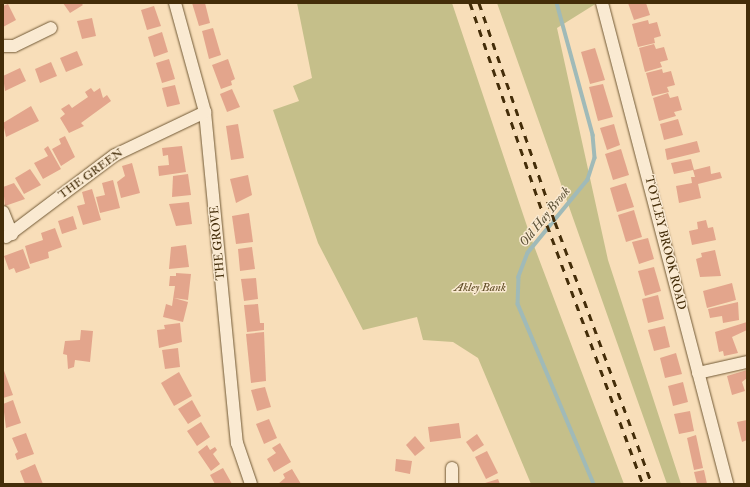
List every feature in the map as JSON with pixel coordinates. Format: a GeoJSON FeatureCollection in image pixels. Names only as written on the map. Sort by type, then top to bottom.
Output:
{"type":"FeatureCollection","features":[{"type":"Feature","properties":{"kind":"street","name":"THE GROVE"},"geometry":{"type":"LineString","coordinates":[[174,3],[205,112],[238,443],[251,484]]}},
{"type":"Feature","properties":{"kind":"street","name":"TOTLEY BROOK ROAD"},"geometry":{"type":"LineString","coordinates":[[602,3],[727,484]]}},
{"type":"Feature","properties":{"kind":"street"},"geometry":{"type":"LineString","coordinates":[[3,46],[14,46],[51,28]]}},
{"type":"Feature","properties":{"kind":"street","name":"THE GREEN"},"geometry":{"type":"LineString","coordinates":[[3,212],[9,236],[115,155],[205,112]]}},
{"type":"Feature","properties":{"kind":"street"},"geometry":{"type":"LineString","coordinates":[[698,373],[747,362]]}},
{"type":"Feature","properties":{"kind":"street"},"geometry":{"type":"LineString","coordinates":[[452,468],[452,484]]}},
{"type":"Feature","properties":{"kind":"green space","name":"Akley Bank"},"geometry":{"type":"Polygon","coordinates":[[[297,3],[452,3],[531,238],[624,484],[531,484],[478,358],[453,342],[423,340],[417,317],[363,330],[318,243],[273,110],[299,101],[293,86],[312,78],[297,3]]]}},
{"type":"Feature","properties":{"kind":"green space"},"geometry":{"type":"Polygon","coordinates":[[[497,3],[597,3],[557,28],[608,260],[681,484],[667,484],[497,3]]]}},
{"type":"Feature","properties":{"kind":"building"},"geometry":{"type":"Polygon","coordinates":[[[63,3],[81,3],[83,5],[70,13],[63,3]]]}},
{"type":"Feature","properties":{"kind":"building"},"geometry":{"type":"Polygon","coordinates":[[[192,3],[205,3],[210,23],[199,26],[192,3]]]}},
{"type":"Feature","properties":{"kind":"building"},"geometry":{"type":"Polygon","coordinates":[[[628,3],[646,3],[650,15],[634,20],[628,3]]]}},
{"type":"Feature","properties":{"kind":"building"},"geometry":{"type":"Polygon","coordinates":[[[8,4],[16,20],[3,27],[3,6],[8,4]]]}},
{"type":"Feature","properties":{"kind":"building"},"geometry":{"type":"Polygon","coordinates":[[[154,6],[161,26],[147,30],[141,10],[154,6]]]}},
{"type":"Feature","properties":{"kind":"building"},"geometry":{"type":"Polygon","coordinates":[[[92,18],[96,36],[82,39],[77,21],[92,18]]]}},
{"type":"Feature","properties":{"kind":"building"},"geometry":{"type":"Polygon","coordinates":[[[648,20],[649,24],[657,22],[661,36],[654,38],[655,43],[638,47],[632,24],[648,20]]]}},
{"type":"Feature","properties":{"kind":"building"},"geometry":{"type":"Polygon","coordinates":[[[213,28],[221,55],[209,59],[202,31],[213,28]]]}},
{"type":"Feature","properties":{"kind":"building"},"geometry":{"type":"Polygon","coordinates":[[[162,32],[168,52],[154,57],[148,37],[162,32]]]}},
{"type":"Feature","properties":{"kind":"building"},"geometry":{"type":"Polygon","coordinates":[[[654,44],[656,49],[664,47],[668,60],[660,62],[662,67],[645,72],[639,48],[654,44]]]}},
{"type":"Feature","properties":{"kind":"building"},"geometry":{"type":"Polygon","coordinates":[[[595,48],[605,80],[590,84],[581,52],[595,48]]]}},
{"type":"Feature","properties":{"kind":"building"},"geometry":{"type":"Polygon","coordinates":[[[77,51],[83,65],[66,72],[60,58],[77,51]]]}},
{"type":"Feature","properties":{"kind":"building"},"geometry":{"type":"Polygon","coordinates":[[[169,59],[175,79],[162,83],[156,63],[169,59]]]}},
{"type":"Feature","properties":{"kind":"building"},"geometry":{"type":"Polygon","coordinates":[[[228,59],[235,79],[231,81],[232,85],[221,89],[212,65],[228,59]]]}},
{"type":"Feature","properties":{"kind":"building"},"geometry":{"type":"Polygon","coordinates":[[[51,62],[57,76],[40,83],[35,69],[51,62]]]}},
{"type":"Feature","properties":{"kind":"building"},"geometry":{"type":"Polygon","coordinates":[[[20,68],[26,81],[5,91],[3,76],[20,68]]]}},
{"type":"Feature","properties":{"kind":"building"},"geometry":{"type":"Polygon","coordinates":[[[662,69],[663,73],[671,71],[675,85],[667,87],[669,92],[652,96],[646,73],[662,69]]]}},
{"type":"Feature","properties":{"kind":"building"},"geometry":{"type":"Polygon","coordinates":[[[603,84],[613,117],[598,121],[589,87],[603,84]]]}},
{"type":"Feature","properties":{"kind":"building"},"geometry":{"type":"Polygon","coordinates":[[[175,85],[180,104],[167,107],[162,88],[175,85]]]}},
{"type":"Feature","properties":{"kind":"building"},"geometry":{"type":"Polygon","coordinates":[[[91,88],[94,92],[100,88],[103,98],[107,95],[111,101],[81,123],[84,126],[69,133],[60,118],[65,114],[61,109],[69,104],[72,108],[88,97],[85,92],[91,88]]]}},
{"type":"Feature","properties":{"kind":"building"},"geometry":{"type":"Polygon","coordinates":[[[232,89],[240,107],[227,112],[220,94],[232,89]]]}},
{"type":"Feature","properties":{"kind":"building"},"geometry":{"type":"Polygon","coordinates":[[[668,93],[670,98],[678,96],[682,110],[674,112],[676,116],[659,121],[653,98],[668,93]]]}},
{"type":"Feature","properties":{"kind":"building"},"geometry":{"type":"Polygon","coordinates":[[[31,106],[39,121],[6,137],[3,123],[31,106]]]}},
{"type":"Feature","properties":{"kind":"building"},"geometry":{"type":"Polygon","coordinates":[[[678,119],[683,135],[664,140],[660,124],[678,119]]]}},
{"type":"Feature","properties":{"kind":"building"},"geometry":{"type":"Polygon","coordinates":[[[238,124],[244,158],[231,160],[226,126],[238,124]]]}},
{"type":"Feature","properties":{"kind":"building"},"geometry":{"type":"Polygon","coordinates":[[[614,124],[620,145],[607,150],[600,128],[614,124]]]}},
{"type":"Feature","properties":{"kind":"building"},"geometry":{"type":"Polygon","coordinates":[[[65,136],[75,157],[61,166],[52,149],[61,144],[59,139],[65,136]]]}},
{"type":"Feature","properties":{"kind":"building"},"geometry":{"type":"Polygon","coordinates":[[[697,141],[700,152],[667,160],[665,149],[697,141]]]}},
{"type":"Feature","properties":{"kind":"building"},"geometry":{"type":"Polygon","coordinates":[[[48,146],[61,169],[43,179],[34,163],[48,156],[44,149],[48,146]]]}},
{"type":"Feature","properties":{"kind":"building"},"geometry":{"type":"Polygon","coordinates":[[[182,146],[186,172],[159,176],[158,166],[169,165],[168,155],[163,156],[162,148],[182,146]]]}},
{"type":"Feature","properties":{"kind":"building"},"geometry":{"type":"Polygon","coordinates":[[[621,149],[629,175],[613,180],[605,154],[621,149]]]}},
{"type":"Feature","properties":{"kind":"building"},"geometry":{"type":"Polygon","coordinates":[[[691,159],[694,170],[710,166],[711,174],[720,172],[722,178],[698,184],[701,198],[679,203],[676,186],[692,183],[691,177],[695,177],[693,170],[674,174],[671,163],[691,159]]]}},
{"type":"Feature","properties":{"kind":"building"},"geometry":{"type":"Polygon","coordinates":[[[132,163],[140,193],[121,198],[117,182],[125,176],[122,166],[132,163]]]}},
{"type":"Feature","properties":{"kind":"building"},"geometry":{"type":"Polygon","coordinates":[[[30,169],[41,185],[24,194],[15,178],[30,169]]]}},
{"type":"Feature","properties":{"kind":"building"},"geometry":{"type":"Polygon","coordinates":[[[188,174],[191,195],[172,197],[173,176],[188,174]]]}},
{"type":"Feature","properties":{"kind":"building"},"geometry":{"type":"Polygon","coordinates":[[[248,175],[252,195],[236,203],[230,179],[248,175]]]}},
{"type":"Feature","properties":{"kind":"building"},"geometry":{"type":"Polygon","coordinates":[[[113,180],[120,208],[100,213],[96,197],[105,195],[102,183],[113,180]]]}},
{"type":"Feature","properties":{"kind":"building"},"geometry":{"type":"Polygon","coordinates":[[[14,183],[25,199],[5,206],[3,187],[14,183]]]}},
{"type":"Feature","properties":{"kind":"building"},"geometry":{"type":"Polygon","coordinates":[[[626,183],[634,207],[617,212],[610,188],[626,183]]]}},
{"type":"Feature","properties":{"kind":"building"},"geometry":{"type":"Polygon","coordinates":[[[92,189],[101,220],[83,225],[77,206],[85,204],[82,192],[92,189]]]}},
{"type":"Feature","properties":{"kind":"building"},"geometry":{"type":"Polygon","coordinates":[[[189,202],[192,224],[176,226],[169,204],[189,202]]]}},
{"type":"Feature","properties":{"kind":"building"},"geometry":{"type":"Polygon","coordinates":[[[634,210],[642,237],[626,242],[618,215],[634,210]]]}},
{"type":"Feature","properties":{"kind":"building"},"geometry":{"type":"Polygon","coordinates":[[[249,213],[253,242],[236,244],[232,216],[249,213]]]}},
{"type":"Feature","properties":{"kind":"building"},"geometry":{"type":"Polygon","coordinates":[[[73,216],[77,229],[62,234],[58,221],[73,216]]]}},
{"type":"Feature","properties":{"kind":"building"},"geometry":{"type":"Polygon","coordinates":[[[706,220],[708,228],[713,227],[716,240],[692,245],[689,231],[698,229],[697,222],[706,220]]]}},
{"type":"Feature","properties":{"kind":"building"},"geometry":{"type":"Polygon","coordinates":[[[55,228],[62,247],[48,252],[49,258],[30,264],[25,246],[43,240],[41,233],[55,228]]]}},
{"type":"Feature","properties":{"kind":"building"},"geometry":{"type":"Polygon","coordinates":[[[648,238],[654,259],[639,264],[632,242],[648,238]]]}},
{"type":"Feature","properties":{"kind":"building"},"geometry":{"type":"Polygon","coordinates":[[[186,245],[189,267],[169,269],[171,247],[186,245]]]}},
{"type":"Feature","properties":{"kind":"building"},"geometry":{"type":"Polygon","coordinates":[[[252,247],[255,269],[240,271],[238,249],[252,247]]]}},
{"type":"Feature","properties":{"kind":"building"},"geometry":{"type":"Polygon","coordinates":[[[23,249],[30,268],[16,273],[14,268],[9,270],[4,256],[23,249]]]}},
{"type":"Feature","properties":{"kind":"building"},"geometry":{"type":"Polygon","coordinates":[[[715,250],[721,276],[700,277],[696,259],[702,257],[701,253],[715,250]]]}},
{"type":"Feature","properties":{"kind":"building"},"geometry":{"type":"Polygon","coordinates":[[[654,267],[661,291],[645,296],[638,271],[654,267]]]}},
{"type":"Feature","properties":{"kind":"building"},"geometry":{"type":"Polygon","coordinates":[[[176,273],[191,274],[188,300],[174,298],[188,302],[183,322],[163,317],[166,304],[172,306],[175,286],[169,286],[170,276],[176,276],[176,273]]]}},
{"type":"Feature","properties":{"kind":"building"},"geometry":{"type":"Polygon","coordinates":[[[256,278],[258,299],[244,301],[241,279],[256,278]]]}},
{"type":"Feature","properties":{"kind":"building"},"geometry":{"type":"Polygon","coordinates":[[[732,283],[736,300],[707,308],[703,291],[732,283]]]}},
{"type":"Feature","properties":{"kind":"building"},"geometry":{"type":"Polygon","coordinates":[[[658,295],[664,319],[648,323],[642,299],[658,295]]]}},
{"type":"Feature","properties":{"kind":"building"},"geometry":{"type":"Polygon","coordinates":[[[738,302],[739,320],[723,323],[722,316],[710,318],[708,309],[738,302]]]}},
{"type":"Feature","properties":{"kind":"building"},"geometry":{"type":"Polygon","coordinates":[[[258,304],[260,323],[264,323],[264,330],[247,332],[244,305],[258,304]]]}},
{"type":"Feature","properties":{"kind":"building"},"geometry":{"type":"Polygon","coordinates":[[[747,322],[747,330],[732,337],[738,353],[724,356],[723,351],[719,352],[715,332],[747,322]]]}},
{"type":"Feature","properties":{"kind":"building"},"geometry":{"type":"Polygon","coordinates":[[[180,323],[182,342],[159,348],[157,330],[165,329],[164,325],[180,323]]]}},
{"type":"Feature","properties":{"kind":"building"},"geometry":{"type":"Polygon","coordinates":[[[665,326],[670,347],[654,351],[648,330],[665,326]]]}},
{"type":"Feature","properties":{"kind":"building"},"geometry":{"type":"Polygon","coordinates":[[[81,330],[93,331],[90,362],[75,360],[74,367],[68,369],[67,355],[63,354],[65,341],[80,340],[81,330]]]}},
{"type":"Feature","properties":{"kind":"building"},"geometry":{"type":"Polygon","coordinates":[[[264,332],[266,381],[251,383],[246,334],[264,332]]]}},
{"type":"Feature","properties":{"kind":"building"},"geometry":{"type":"Polygon","coordinates":[[[178,348],[180,367],[165,369],[162,350],[178,348]]]}},
{"type":"Feature","properties":{"kind":"building"},"geometry":{"type":"Polygon","coordinates":[[[676,353],[682,374],[665,378],[660,358],[676,353]]]}},
{"type":"Feature","properties":{"kind":"building"},"geometry":{"type":"Polygon","coordinates":[[[3,368],[13,395],[3,398],[3,368]]]}},
{"type":"Feature","properties":{"kind":"building"},"geometry":{"type":"Polygon","coordinates":[[[747,370],[747,378],[742,382],[745,391],[732,395],[727,376],[747,370]]]}},
{"type":"Feature","properties":{"kind":"building"},"geometry":{"type":"Polygon","coordinates":[[[179,372],[192,396],[174,406],[161,383],[179,372]]]}},
{"type":"Feature","properties":{"kind":"building"},"geometry":{"type":"Polygon","coordinates":[[[683,382],[688,402],[673,406],[668,386],[683,382]]]}},
{"type":"Feature","properties":{"kind":"building"},"geometry":{"type":"Polygon","coordinates":[[[265,387],[271,407],[257,411],[251,390],[265,387]]]}},
{"type":"Feature","properties":{"kind":"building"},"geometry":{"type":"Polygon","coordinates":[[[13,400],[21,423],[6,428],[3,404],[13,400]]]}},
{"type":"Feature","properties":{"kind":"building"},"geometry":{"type":"Polygon","coordinates":[[[192,400],[201,416],[188,424],[178,409],[192,400]]]}},
{"type":"Feature","properties":{"kind":"building"},"geometry":{"type":"Polygon","coordinates":[[[690,411],[694,431],[679,434],[674,414],[690,411]]]}},
{"type":"Feature","properties":{"kind":"building"},"geometry":{"type":"Polygon","coordinates":[[[269,419],[277,438],[264,444],[256,424],[269,419]]]}},
{"type":"Feature","properties":{"kind":"building"},"geometry":{"type":"Polygon","coordinates":[[[747,420],[747,440],[742,442],[737,422],[747,420]]]}},
{"type":"Feature","properties":{"kind":"building"},"geometry":{"type":"Polygon","coordinates":[[[201,422],[210,437],[197,446],[187,431],[201,422]]]}},
{"type":"Feature","properties":{"kind":"building"},"geometry":{"type":"Polygon","coordinates":[[[459,423],[461,438],[430,442],[428,427],[459,423]]]}},
{"type":"Feature","properties":{"kind":"building"},"geometry":{"type":"Polygon","coordinates":[[[26,433],[34,454],[17,460],[15,454],[18,452],[12,438],[26,433]]]}},
{"type":"Feature","properties":{"kind":"building"},"geometry":{"type":"Polygon","coordinates":[[[477,434],[484,445],[473,452],[466,442],[477,434]]]}},
{"type":"Feature","properties":{"kind":"building"},"geometry":{"type":"Polygon","coordinates":[[[696,435],[703,468],[694,470],[687,438],[696,435]]]}},
{"type":"Feature","properties":{"kind":"building"},"geometry":{"type":"Polygon","coordinates":[[[415,436],[425,448],[415,456],[406,445],[415,436]]]}},
{"type":"Feature","properties":{"kind":"building"},"geometry":{"type":"Polygon","coordinates":[[[280,443],[291,462],[274,472],[267,459],[276,453],[272,448],[280,443]]]}},
{"type":"Feature","properties":{"kind":"building"},"geometry":{"type":"Polygon","coordinates":[[[207,445],[210,450],[215,447],[217,450],[213,454],[220,464],[211,471],[198,452],[207,445]]]}},
{"type":"Feature","properties":{"kind":"building"},"geometry":{"type":"Polygon","coordinates":[[[487,451],[498,473],[486,479],[475,457],[487,451]]]}},
{"type":"Feature","properties":{"kind":"building"},"geometry":{"type":"Polygon","coordinates":[[[396,459],[412,461],[410,474],[395,471],[396,459]]]}},
{"type":"Feature","properties":{"kind":"building"},"geometry":{"type":"Polygon","coordinates":[[[35,464],[43,484],[25,484],[20,471],[35,464]]]}},
{"type":"Feature","properties":{"kind":"building"},"geometry":{"type":"Polygon","coordinates":[[[223,468],[232,484],[215,484],[210,475],[223,468]]]}},
{"type":"Feature","properties":{"kind":"building"},"geometry":{"type":"Polygon","coordinates":[[[292,469],[301,484],[278,484],[285,478],[283,474],[292,469]]]}},
{"type":"Feature","properties":{"kind":"building"},"geometry":{"type":"Polygon","coordinates":[[[704,470],[707,484],[697,484],[694,472],[704,470]]]}},
{"type":"Feature","properties":{"kind":"building"},"geometry":{"type":"Polygon","coordinates":[[[498,479],[500,484],[482,484],[498,479]]]}},
{"type":"Feature","properties":{"kind":"waterway","name":"Old Hay Brook"},"geometry":{"type":"LineString","coordinates":[[557,3],[593,135],[595,158],[588,180],[528,253],[519,277],[518,304],[594,484]]}},
{"type":"Feature","properties":{"kind":"railway"},"geometry":{"type":"LineString","coordinates":[[470,3],[547,225],[643,484]]}},
{"type":"Feature","properties":{"kind":"railway"},"geometry":{"type":"LineString","coordinates":[[479,3],[555,222],[652,484]]}}]}
